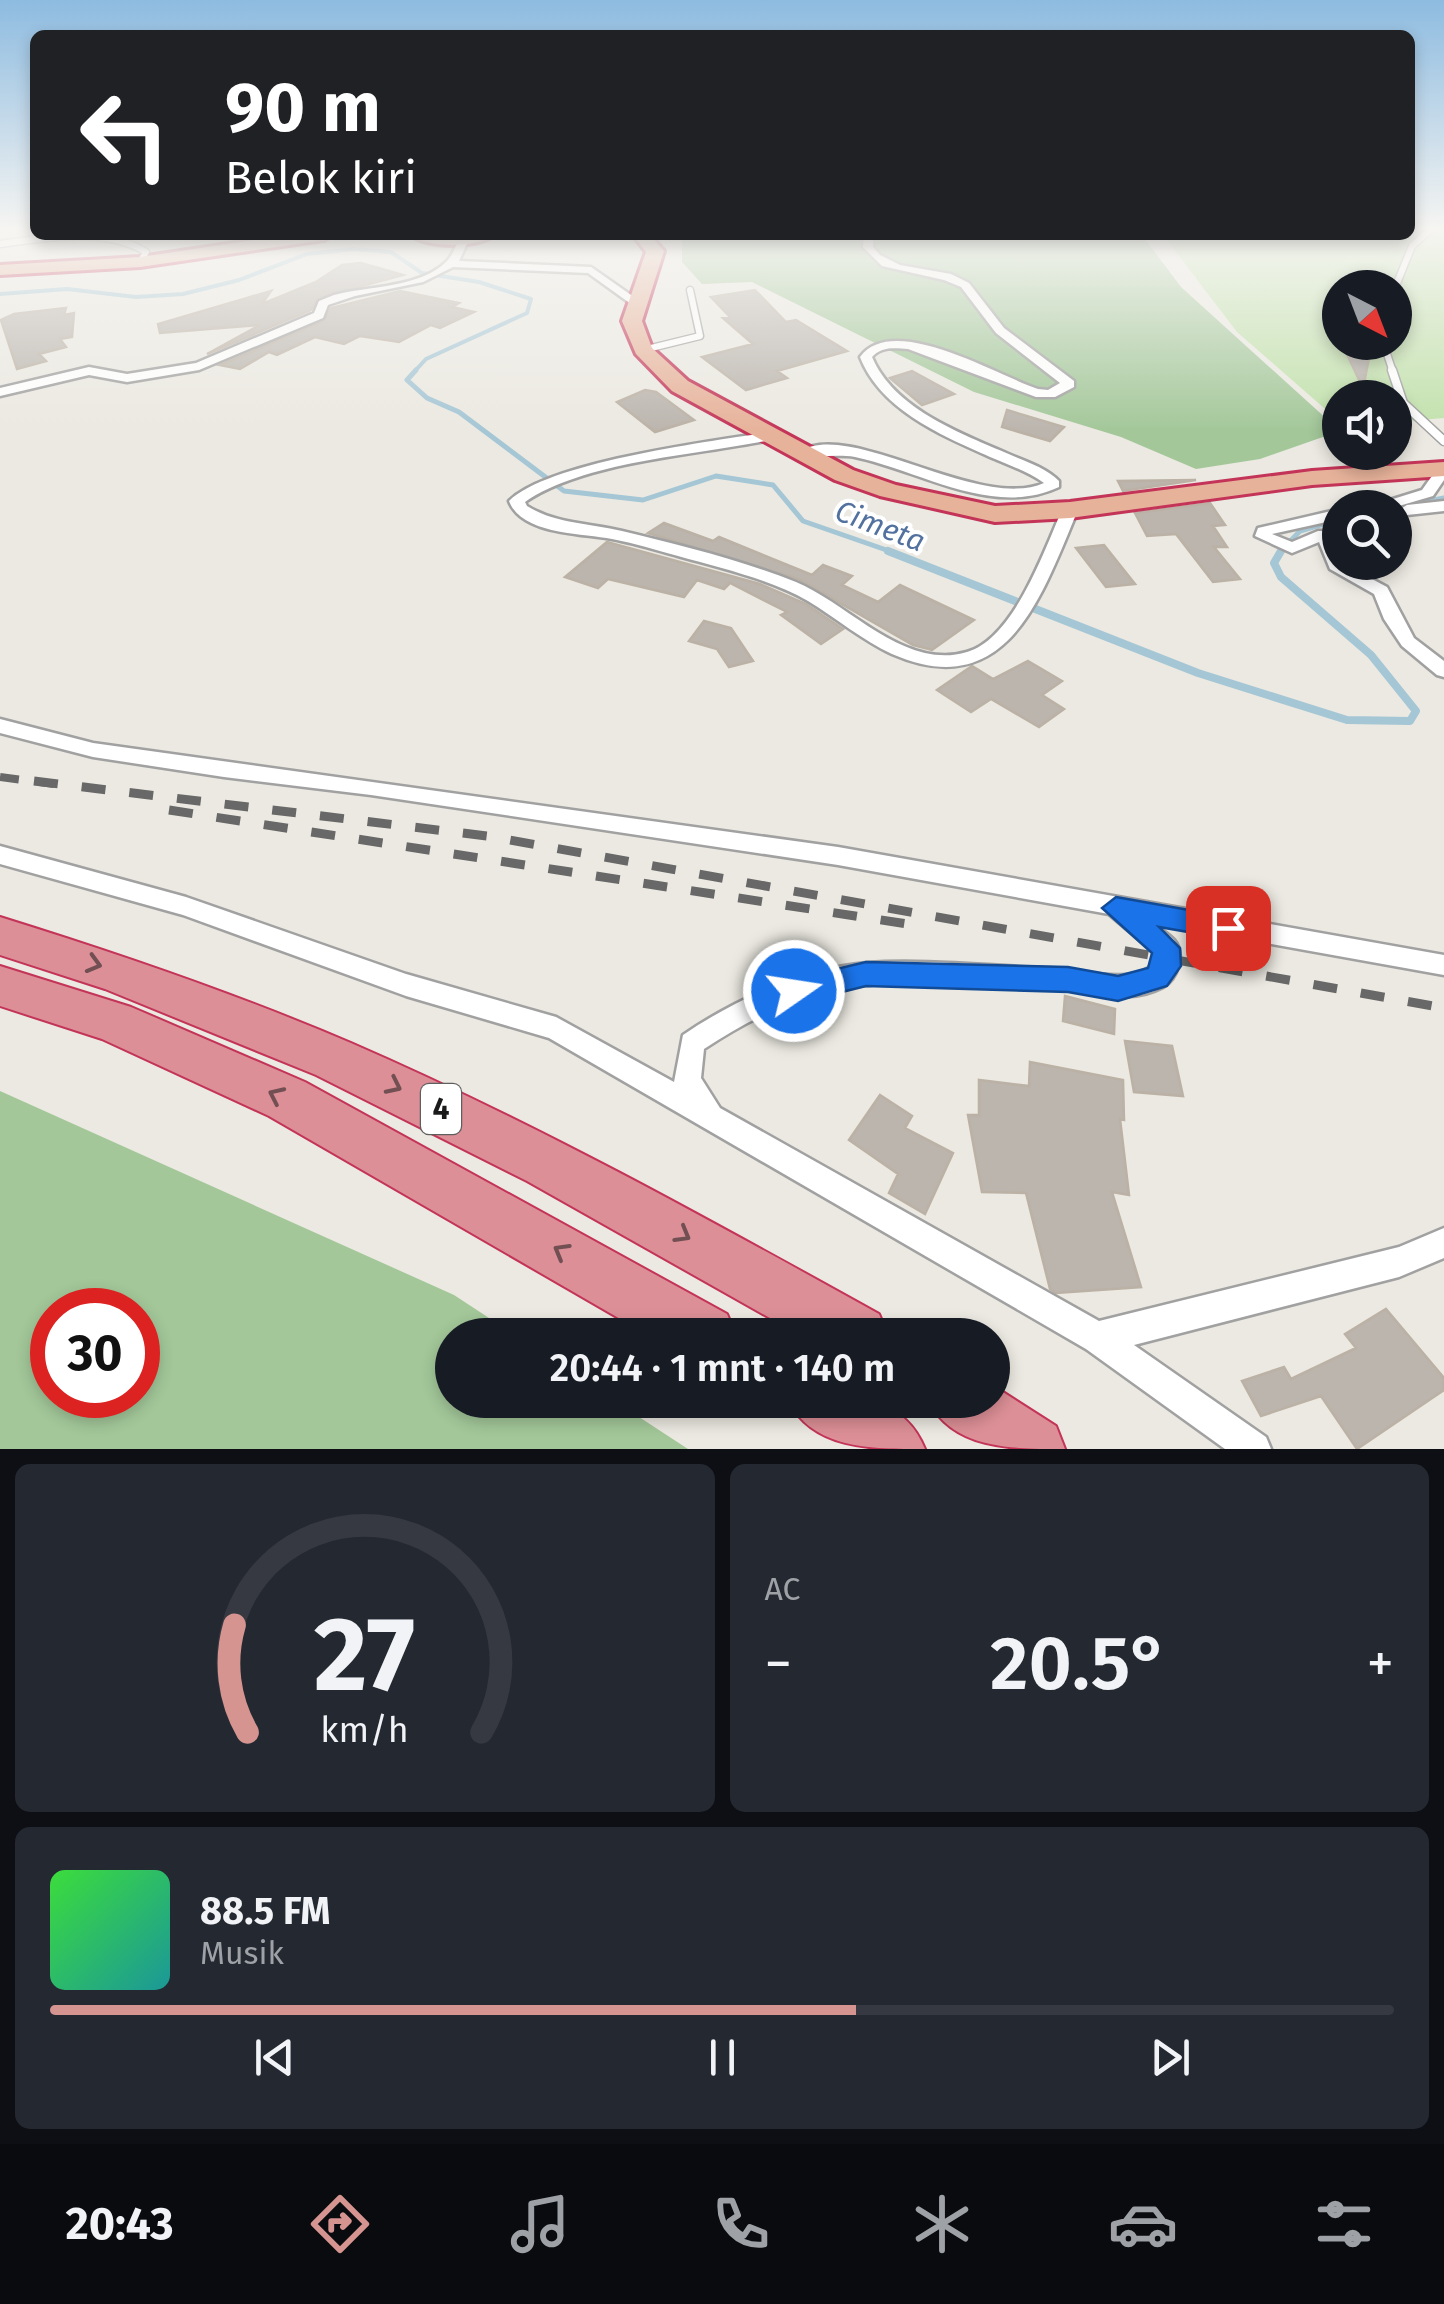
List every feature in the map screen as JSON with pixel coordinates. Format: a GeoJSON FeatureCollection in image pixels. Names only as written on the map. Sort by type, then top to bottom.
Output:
{"type":"FeatureCollection","features":[{"type":"Feature","properties":{"kind":"highway"},"geometry":{"type":"LineString","coordinates":[[639,297],[632,321],[643,350],[680,386],[844,475],[888,491],[995,514],[1070,510],[1312,478],[1444,469]]}},
{"type":"Feature","properties":{"kind":"highway","name":"4"},"geometry":{"type":"LineString","coordinates":[[0,936],[124,973],[296,1039],[576,1175],[828,1318]]}},
{"type":"Feature","properties":{"kind":"highway","name":"4"},"geometry":{"type":"LineString","coordinates":[[0,986],[114,1022],[287,1099],[676,1318]]}},
{"type":"Feature","properties":{"kind":"highway"},"geometry":{"type":"LineString","coordinates":[[847,1418],[894,1449]]}},
{"type":"Feature","properties":{"kind":"highway"},"geometry":{"type":"LineString","coordinates":[[986,1418],[1034,1449]]}},
{"type":"Feature","properties":{"kind":"street"},"geometry":{"type":"LineString","coordinates":[[0,392],[88,370],[127,378],[199,366],[288,331],[319,315],[323,303],[335,297]]}},
{"type":"Feature","properties":{"kind":"street"},"geometry":{"type":"LineString","coordinates":[[628,297],[636,302]]}},
{"type":"Feature","properties":{"kind":"street"},"geometry":{"type":"LineString","coordinates":[[806,452],[852,452],[992,490],[1033,493],[1054,484],[1034,469],[906,407],[876,382],[866,357],[872,349],[889,344],[924,348],[1036,393],[1050,394],[1069,384],[1036,363],[991,322],[977,297]]}},
{"type":"Feature","properties":{"kind":"street"},"geometry":{"type":"LineString","coordinates":[[770,436],[560,478],[523,494],[517,502],[520,509],[545,522],[618,534],[736,566],[808,593],[900,652],[968,659],[984,653],[1030,599],[1070,510]]}},
{"type":"Feature","properties":{"kind":"street"},"geometry":{"type":"LineString","coordinates":[[1412,497],[1428,493],[1444,469]]}},
{"type":"Feature","properties":{"kind":"street"},"geometry":{"type":"LineString","coordinates":[[1412,510],[1444,506]]}},
{"type":"Feature","properties":{"kind":"street"},"geometry":{"type":"LineString","coordinates":[[1322,518],[1264,531],[1263,536],[1283,545],[1322,534]]}},
{"type":"Feature","properties":{"kind":"street"},"geometry":{"type":"LineString","coordinates":[[1363,580],[1382,591],[1392,620],[1408,642],[1444,671]]}},
{"type":"Feature","properties":{"kind":"street"},"geometry":{"type":"LineString","coordinates":[[0,726],[93,750],[838,856],[1444,965]]}},
{"type":"Feature","properties":{"kind":"street"},"geometry":{"type":"LineString","coordinates":[[0,855],[186,906],[406,985],[556,1029],[1097,1338],[1254,1449]]}},
{"type":"Feature","properties":{"kind":"street"},"geometry":{"type":"LineString","coordinates":[[712,1118],[686,1081],[692,1043],[732,1016],[794,991],[866,974],[1068,980],[1118,988],[1157,978],[1166,966],[1166,948],[1116,908]]}},
{"type":"Feature","properties":{"kind":"street"},"geometry":{"type":"LineString","coordinates":[[1097,1338],[1399,1262],[1444,1243]]}},
{"type":"Feature","properties":{"kind":"lane"},"geometry":{"type":"LineString","coordinates":[[643,350],[700,336],[691,297]]}},
{"type":"Feature","properties":{"kind":"lane"},"geometry":{"type":"LineString","coordinates":[[1388,360],[1402,403],[1444,441]]}},
{"type":"Feature","properties":{"kind":"green space"},"geometry":{"type":"Polygon","coordinates":[[[782,297],[1192,297],[1322,415],[1322,437],[1260,459],[1196,469],[1121,437],[974,392],[782,297]]]}},
{"type":"Feature","properties":{"kind":"green space"},"geometry":{"type":"Polygon","coordinates":[[[1210,297],[1322,297],[1322,360],[1412,360],[1412,297],[1444,297],[1444,418],[1412,421],[1412,380],[1322,380],[1322,406],[1237,332],[1210,297]]]}},
{"type":"Feature","properties":{"kind":"green space"},"geometry":{"type":"Polygon","coordinates":[[[0,1091],[454,1295],[489,1318],[435,1318],[435,1418],[641,1418],[688,1449],[0,1449],[0,1091]]]}},
{"type":"Feature","properties":{"kind":"building"},"geometry":{"type":"Polygon","coordinates":[[[252,297],[267,297],[262,304],[280,297],[323,297],[311,310],[207,354],[260,325],[160,333],[158,324],[252,297]]]}},
{"type":"Feature","properties":{"kind":"building"},"geometry":{"type":"Polygon","coordinates":[[[377,297],[428,297],[459,303],[452,307],[474,312],[440,328],[431,325],[399,342],[360,336],[344,344],[315,337],[277,355],[269,352],[240,369],[220,365],[324,321],[331,308],[377,297]]]}},
{"type":"Feature","properties":{"kind":"building"},"geometry":{"type":"Polygon","coordinates":[[[711,297],[761,297],[786,322],[796,320],[847,351],[777,371],[787,378],[746,390],[702,357],[753,344],[723,318],[730,317],[711,297]]]}},
{"type":"Feature","properties":{"kind":"building"},"geometry":{"type":"Polygon","coordinates":[[[66,308],[64,315],[74,313],[72,337],[60,339],[66,347],[39,354],[46,361],[17,369],[1,320],[14,314],[66,308]]]}},
{"type":"Feature","properties":{"kind":"building"},"geometry":{"type":"Polygon","coordinates":[[[1350,360],[1369,360],[1365,380],[1359,380],[1350,360]]]}},
{"type":"Feature","properties":{"kind":"building"},"geometry":{"type":"Polygon","coordinates":[[[912,371],[954,394],[922,405],[890,378],[912,371]]]}},
{"type":"Feature","properties":{"kind":"building"},"geometry":{"type":"Polygon","coordinates":[[[645,390],[656,392],[694,420],[655,432],[617,402],[645,390]]]}},
{"type":"Feature","properties":{"kind":"building"},"geometry":{"type":"Polygon","coordinates":[[[1007,410],[1064,427],[1050,441],[1002,427],[1007,410]]]}},
{"type":"Feature","properties":{"kind":"building"},"geometry":{"type":"Polygon","coordinates":[[[1196,480],[1123,491],[1118,481],[1196,480]]]}},
{"type":"Feature","properties":{"kind":"building"},"geometry":{"type":"Polygon","coordinates":[[[1210,503],[1225,525],[1213,526],[1227,547],[1214,547],[1240,579],[1213,582],[1176,534],[1147,536],[1135,513],[1210,503]]]}},
{"type":"Feature","properties":{"kind":"building"},"geometry":{"type":"Polygon","coordinates":[[[664,523],[713,541],[719,537],[812,575],[823,565],[852,576],[842,585],[878,602],[900,585],[974,620],[932,650],[913,645],[798,579],[648,533],[664,523]]]}},
{"type":"Feature","properties":{"kind":"building"},"geometry":{"type":"Polygon","coordinates":[[[607,542],[760,584],[806,604],[843,629],[821,644],[781,615],[787,612],[730,583],[724,589],[697,580],[684,597],[608,579],[598,588],[565,577],[607,542]]]}},
{"type":"Feature","properties":{"kind":"building"},"geometry":{"type":"Polygon","coordinates":[[[1104,545],[1135,584],[1106,587],[1076,548],[1104,545]]]}},
{"type":"Feature","properties":{"kind":"building"},"geometry":{"type":"Polygon","coordinates":[[[704,621],[731,628],[753,661],[729,667],[717,649],[689,641],[704,621]]]}},
{"type":"Feature","properties":{"kind":"building"},"geometry":{"type":"Polygon","coordinates":[[[1028,661],[1062,681],[1042,695],[1064,709],[1039,727],[991,699],[971,712],[937,690],[972,666],[993,679],[1028,661]]]}},
{"type":"Feature","properties":{"kind":"building"},"geometry":{"type":"Polygon","coordinates":[[[1065,996],[1115,1009],[1114,1034],[1063,1021],[1065,996]]]}},
{"type":"Feature","properties":{"kind":"building"},"geometry":{"type":"Polygon","coordinates":[[[1125,1041],[1172,1046],[1183,1096],[1134,1092],[1125,1041]]]}},
{"type":"Feature","properties":{"kind":"building"},"geometry":{"type":"Polygon","coordinates":[[[1030,1062],[1123,1080],[1124,1120],[1120,1119],[1129,1195],[1112,1192],[1141,1287],[1056,1293],[1050,1289],[1026,1193],[982,1192],[968,1115],[979,1115],[979,1080],[1029,1086],[1030,1062]]]}},
{"type":"Feature","properties":{"kind":"building"},"geometry":{"type":"Polygon","coordinates":[[[880,1095],[912,1116],[905,1128],[953,1153],[925,1214],[889,1193],[898,1174],[849,1140],[880,1095]]]}},
{"type":"Feature","properties":{"kind":"building"},"geometry":{"type":"Polygon","coordinates":[[[1386,1309],[1444,1378],[1444,1390],[1357,1449],[1321,1396],[1261,1416],[1242,1381],[1284,1367],[1291,1379],[1356,1348],[1345,1334],[1386,1309]]]}},
{"type":"Feature","properties":{"kind":"waterway","name":"Cimeta"},"geometry":{"type":"LineString","coordinates":[[133,297],[142,297]]}},
{"type":"Feature","properties":{"kind":"waterway","name":"Cimeta"},"geometry":{"type":"LineString","coordinates":[[414,372],[426,359],[527,313],[531,299],[524,297]]}},
{"type":"Feature","properties":{"kind":"waterway","name":"Cimeta"},"geometry":{"type":"LineString","coordinates":[[416,370],[407,380],[427,398],[459,412],[564,491],[643,500],[716,476],[773,485],[803,521],[895,553]]}},
{"type":"Feature","properties":{"kind":"waterway","name":"Cimeta"},"geometry":{"type":"LineString","coordinates":[[1412,504],[1444,498]]}},
{"type":"Feature","properties":{"kind":"waterway","name":"Cimeta"},"geometry":{"type":"LineString","coordinates":[[1279,553],[1300,531],[1322,524]]}},
{"type":"Feature","properties":{"kind":"waterway","name":"Cimeta"},"geometry":{"type":"LineString","coordinates":[[888,551],[1198,673],[1347,720],[1410,721],[1416,711],[1371,655],[1281,577],[1274,563],[1281,551]]}},
{"type":"Feature","properties":{"kind":"railway"},"geometry":{"type":"LineString","coordinates":[[0,777],[54,784]]}},
{"type":"Feature","properties":{"kind":"railway"},"geometry":{"type":"LineString","coordinates":[[34,781],[487,836],[1444,1008]]}},
{"type":"Feature","properties":{"kind":"railway"},"geometry":{"type":"LineString","coordinates":[[169,810],[920,926]]}},
{"type":"Feature","properties":{"kind":"route"},"geometry":{"type":"LineString","coordinates":[[794,991],[866,974],[1068,980],[1118,988],[1157,978],[1166,966],[1166,948],[1116,908],[1228,928]]}}]}
